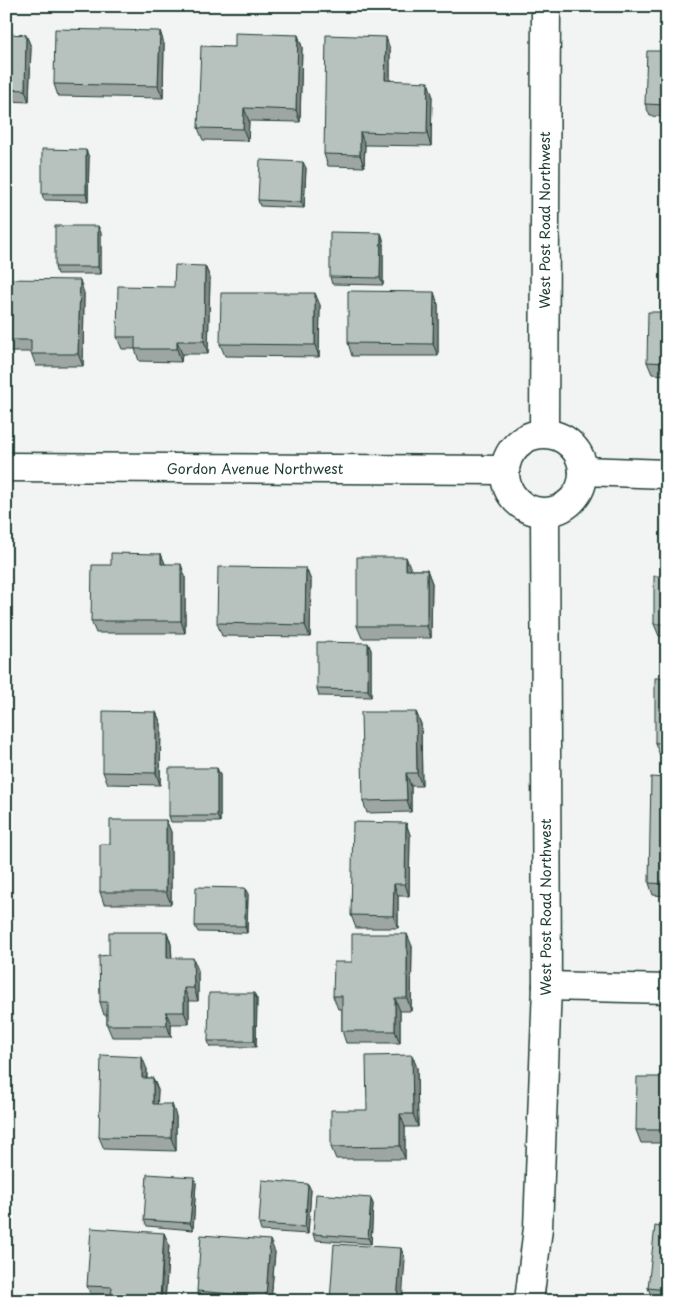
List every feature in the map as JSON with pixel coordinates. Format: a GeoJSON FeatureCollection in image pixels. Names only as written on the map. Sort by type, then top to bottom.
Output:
{"type":"FeatureCollection","features":[{"type":"Feature","properties":{"kind":"street","name":"West Post Road Northwest"},"geometry":{"type":"LineString","coordinates":[[544,434],[546,6]]}},
{"type":"Feature","properties":{"kind":"street"},"geometry":{"type":"LineString","coordinates":[[544,434],[556,436],[567,441],[575,449],[581,460],[583,472],[582,484],[577,495],[568,504],[557,510],[545,512],[532,510],[520,505],[511,495],[506,484],[505,470],[507,459],[513,449],[522,441],[544,434]]}},
{"type":"Feature","properties":{"kind":"street","name":"Gordon Avenue Northwest"},"geometry":{"type":"LineString","coordinates":[[6,468],[505,470]]}},
{"type":"Feature","properties":{"kind":"street"},"geometry":{"type":"LineString","coordinates":[[583,472],[667,474]]}},
{"type":"Feature","properties":{"kind":"street","name":"West Post Road Northwest"},"geometry":{"type":"LineString","coordinates":[[529,1301],[538,1228],[547,986],[545,512]]}},
{"type":"Feature","properties":{"kind":"street"},"geometry":{"type":"LineString","coordinates":[[547,986],[667,989]]}},
{"type":"Feature","properties":{"kind":"building"},"geometry":{"type":"Polygon","coordinates":[[[55,29],[160,31],[158,86],[54,84],[55,29]]]}},
{"type":"Feature","properties":{"kind":"building"},"geometry":{"type":"Polygon","coordinates":[[[235,33],[298,35],[296,110],[244,108],[243,129],[198,128],[201,46],[235,47],[235,33]]]}},
{"type":"Feature","properties":{"kind":"building"},"geometry":{"type":"Polygon","coordinates":[[[6,34],[26,35],[25,90],[6,89],[6,34]]]}},
{"type":"Feature","properties":{"kind":"building"},"geometry":{"type":"Polygon","coordinates":[[[326,35],[386,37],[385,80],[428,82],[427,134],[360,132],[360,155],[324,154],[326,35]]]}},
{"type":"Feature","properties":{"kind":"building"},"geometry":{"type":"Polygon","coordinates":[[[647,51],[667,51],[667,105],[645,104],[647,51]]]}},
{"type":"Feature","properties":{"kind":"building"},"geometry":{"type":"Polygon","coordinates":[[[42,149],[86,150],[86,194],[42,194],[42,149]]]}},
{"type":"Feature","properties":{"kind":"building"},"geometry":{"type":"Polygon","coordinates":[[[260,160],[303,162],[301,202],[258,200],[260,160]]]}},
{"type":"Feature","properties":{"kind":"building"},"geometry":{"type":"Polygon","coordinates":[[[55,226],[98,226],[98,267],[55,267],[55,226]]]}},
{"type":"Feature","properties":{"kind":"building"},"geometry":{"type":"Polygon","coordinates":[[[330,232],[381,233],[380,278],[330,277],[330,232]]]}},
{"type":"Feature","properties":{"kind":"building"},"geometry":{"type":"Polygon","coordinates":[[[175,265],[205,266],[204,341],[177,341],[177,349],[135,349],[135,337],[117,337],[118,286],[174,287],[175,265]]]}},
{"type":"Feature","properties":{"kind":"building"},"geometry":{"type":"Polygon","coordinates":[[[6,279],[80,280],[78,354],[31,354],[31,340],[6,340],[6,279]]]}},
{"type":"Feature","properties":{"kind":"building"},"geometry":{"type":"Polygon","coordinates":[[[348,291],[434,292],[433,344],[348,343],[348,291]]]}},
{"type":"Feature","properties":{"kind":"building"},"geometry":{"type":"Polygon","coordinates":[[[221,293],[315,293],[315,345],[220,344],[221,293]]]}},
{"type":"Feature","properties":{"kind":"building"},"geometry":{"type":"Polygon","coordinates":[[[648,312],[667,312],[667,363],[647,362],[648,312]]]}},
{"type":"Feature","properties":{"kind":"building"},"geometry":{"type":"Polygon","coordinates":[[[664,550],[667,550],[667,644],[665,644],[665,624],[654,624],[654,576],[665,576],[664,550]]]}},
{"type":"Feature","properties":{"kind":"building"},"geometry":{"type":"Polygon","coordinates":[[[111,553],[161,554],[161,564],[181,564],[181,621],[91,621],[92,565],[111,565],[111,553]]]}},
{"type":"Feature","properties":{"kind":"building"},"geometry":{"type":"Polygon","coordinates":[[[357,557],[406,557],[406,570],[427,570],[427,626],[357,626],[357,557]]]}},
{"type":"Feature","properties":{"kind":"building"},"geometry":{"type":"Polygon","coordinates":[[[218,567],[306,568],[305,625],[217,623],[218,567]]]}},
{"type":"Feature","properties":{"kind":"building"},"geometry":{"type":"Polygon","coordinates":[[[317,642],[368,643],[368,690],[317,689],[317,642]]]}},
{"type":"Feature","properties":{"kind":"building"},"geometry":{"type":"Polygon","coordinates":[[[655,678],[667,678],[667,742],[655,743],[655,678]]]}},
{"type":"Feature","properties":{"kind":"building"},"geometry":{"type":"Polygon","coordinates":[[[103,711],[156,712],[156,773],[103,772],[103,711]]]}},
{"type":"Feature","properties":{"kind":"building"},"geometry":{"type":"Polygon","coordinates":[[[361,712],[416,712],[417,773],[406,773],[407,800],[363,801],[361,712]]]}},
{"type":"Feature","properties":{"kind":"building"},"geometry":{"type":"Polygon","coordinates":[[[169,768],[217,768],[217,816],[169,816],[169,768]]]}},
{"type":"Feature","properties":{"kind":"building"},"geometry":{"type":"Polygon","coordinates":[[[651,777],[667,778],[667,884],[649,883],[651,777]]]}},
{"type":"Feature","properties":{"kind":"building"},"geometry":{"type":"Polygon","coordinates":[[[110,820],[166,820],[166,892],[100,892],[100,844],[110,844],[110,820]]]}},
{"type":"Feature","properties":{"kind":"building"},"geometry":{"type":"Polygon","coordinates":[[[353,822],[406,823],[405,884],[394,884],[393,916],[351,915],[353,822]]]}},
{"type":"Feature","properties":{"kind":"building"},"geometry":{"type":"Polygon","coordinates":[[[196,887],[245,888],[245,926],[195,926],[196,887]]]}},
{"type":"Feature","properties":{"kind":"building"},"geometry":{"type":"Polygon","coordinates":[[[109,932],[167,932],[167,958],[193,958],[194,988],[184,988],[184,1012],[166,1012],[167,1025],[107,1025],[107,1002],[100,1002],[99,956],[109,955],[109,932]]]}},
{"type":"Feature","properties":{"kind":"building"},"geometry":{"type":"Polygon","coordinates":[[[352,934],[407,934],[407,998],[395,998],[395,1031],[342,1031],[342,996],[333,996],[334,962],[352,962],[352,934]]]}},
{"type":"Feature","properties":{"kind":"building"},"geometry":{"type":"Polygon","coordinates":[[[209,993],[254,993],[254,1041],[208,1041],[209,993]]]}},
{"type":"Feature","properties":{"kind":"building"},"geometry":{"type":"Polygon","coordinates":[[[101,1055],[142,1057],[142,1078],[153,1078],[153,1104],[172,1104],[171,1138],[99,1137],[101,1055]]]}},
{"type":"Feature","properties":{"kind":"building"},"geometry":{"type":"Polygon","coordinates":[[[412,1055],[413,1114],[400,1114],[400,1146],[331,1147],[331,1110],[367,1110],[366,1056],[412,1055]]]}},
{"type":"Feature","properties":{"kind":"building"},"geometry":{"type":"Polygon","coordinates":[[[637,1077],[667,1077],[667,1130],[636,1130],[637,1077]]]}},
{"type":"Feature","properties":{"kind":"building"},"geometry":{"type":"Polygon","coordinates":[[[147,1174],[194,1177],[190,1223],[144,1220],[147,1174]]]}},
{"type":"Feature","properties":{"kind":"building"},"geometry":{"type":"Polygon","coordinates":[[[262,1180],[308,1184],[305,1227],[259,1224],[262,1180]]]}},
{"type":"Feature","properties":{"kind":"building"},"geometry":{"type":"Polygon","coordinates":[[[316,1194],[371,1198],[368,1238],[313,1234],[316,1194]]]}},
{"type":"Feature","properties":{"kind":"building"},"geometry":{"type":"Polygon","coordinates":[[[655,1226],[667,1228],[667,1290],[648,1288],[655,1226]]]}},
{"type":"Feature","properties":{"kind":"building"},"geometry":{"type":"Polygon","coordinates":[[[91,1228],[164,1233],[160,1300],[111,1297],[112,1287],[87,1286],[91,1228]]]}},
{"type":"Feature","properties":{"kind":"building"},"geometry":{"type":"Polygon","coordinates":[[[201,1235],[270,1240],[266,1297],[197,1291],[201,1235]]]}},
{"type":"Feature","properties":{"kind":"building"},"geometry":{"type":"Polygon","coordinates":[[[334,1244],[401,1248],[397,1301],[330,1301],[334,1244]]]}}]}
